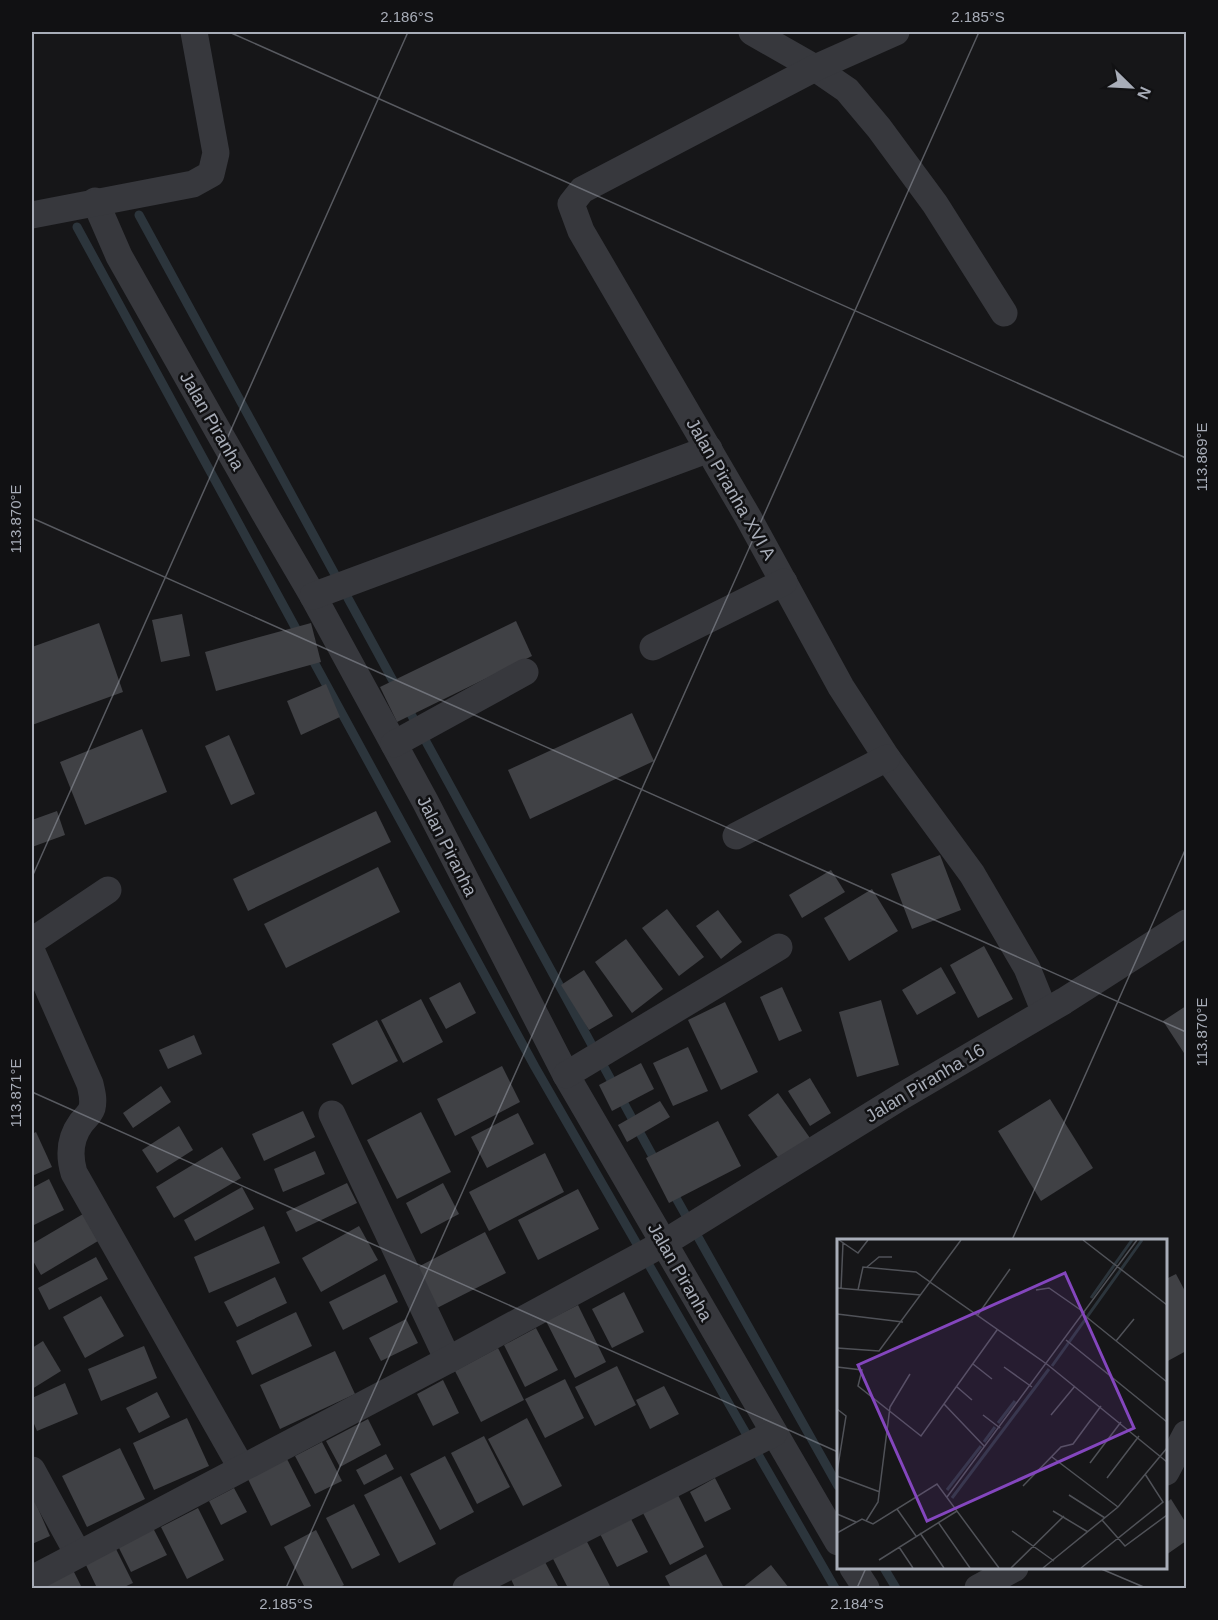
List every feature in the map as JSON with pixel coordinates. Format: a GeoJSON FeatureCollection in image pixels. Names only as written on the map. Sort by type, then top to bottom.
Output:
{"type":"FeatureCollection","features":[{"type":"Feature","properties":{"kind":"street"},"geometry":{"type":"LineString","coordinates":[[32,215],[95,201],[193,184],[211,174],[216,153],[194,32]]}},
{"type":"Feature","properties":{"kind":"street"},"geometry":{"type":"LineString","coordinates":[[752,32],[815,68],[847,90],[879,128],[935,204],[1004,313]]}},
{"type":"Feature","properties":{"kind":"street"},"geometry":{"type":"LineString","coordinates":[[815,68],[896,32]]}},
{"type":"Feature","properties":{"kind":"street","name":"Jalan Piranha XVI A"},"geometry":{"type":"LineString","coordinates":[[815,68],[582,190],[571,204],[581,231],[709,449],[841,687],[887,758],[972,874],[1027,969],[1044,1010]]}},
{"type":"Feature","properties":{"kind":"street","name":"Jalan Piranha"},"geometry":{"type":"LineString","coordinates":[[95,201],[119,256],[313,596],[394,744],[566,1075],[837,1540]]}},
{"type":"Feature","properties":{"kind":"street"},"geometry":{"type":"LineString","coordinates":[[313,596],[709,449]]}},
{"type":"Feature","properties":{"kind":"street"},"geometry":{"type":"LineString","coordinates":[[653,646],[784,582]]}},
{"type":"Feature","properties":{"kind":"street"},"geometry":{"type":"LineString","coordinates":[[394,744],[525,672]]}},
{"type":"Feature","properties":{"kind":"street"},"geometry":{"type":"LineString","coordinates":[[736,836],[887,758]]}},
{"type":"Feature","properties":{"kind":"street"},"geometry":{"type":"LineString","coordinates":[[32,941],[108,890]]}},
{"type":"Feature","properties":{"kind":"street","name":"Jalan Piranha 16"},"geometry":{"type":"LineString","coordinates":[[32,1579],[448,1360],[664,1243],[1044,1010],[1064,1000],[1186,923]]}},
{"type":"Feature","properties":{"kind":"street"},"geometry":{"type":"LineString","coordinates":[[566,1075],[778,947]]}},
{"type":"Feature","properties":{"kind":"street"},"geometry":{"type":"LineString","coordinates":[[32,952],[41,1003],[90,1084],[93,1098],[91,1111],[79,1126],[72,1142],[71,1162],[74,1173],[242,1467]]}},
{"type":"Feature","properties":{"kind":"street"},"geometry":{"type":"LineString","coordinates":[[332,1114],[448,1360]]}},
{"type":"Feature","properties":{"kind":"street"},"geometry":{"type":"LineString","coordinates":[[466,1588],[774,1433]]}},
{"type":"Feature","properties":{"kind":"street"},"geometry":{"type":"LineString","coordinates":[[1167,1470],[1186,1434]]}},
{"type":"Feature","properties":{"kind":"street"},"geometry":{"type":"LineString","coordinates":[[32,1470],[78,1554]]}},
{"type":"Feature","properties":{"kind":"street"},"geometry":{"type":"LineString","coordinates":[[854,1569],[866,1588]]}},
{"type":"Feature","properties":{"kind":"street"},"geometry":{"type":"LineString","coordinates":[[978,1588],[1013,1569]]}},
{"type":"Feature","properties":{"kind":"building"},"geometry":{"type":"Polygon","coordinates":[[[182,614],[190,656],[161,662],[152,620],[182,614]]]}},
{"type":"Feature","properties":{"kind":"building"},"geometry":{"type":"Polygon","coordinates":[[[516,621],[532,656],[397,722],[380,687],[516,621]]]}},
{"type":"Feature","properties":{"kind":"building"},"geometry":{"type":"Polygon","coordinates":[[[99,623],[123,692],[32,725],[32,647],[99,623]]]}},
{"type":"Feature","properties":{"kind":"building"},"geometry":{"type":"Polygon","coordinates":[[[311,623],[321,662],[216,691],[205,652],[311,623]]]}},
{"type":"Feature","properties":{"kind":"building"},"geometry":{"type":"Polygon","coordinates":[[[326,684],[340,717],[301,735],[287,701],[326,684]]]}},
{"type":"Feature","properties":{"kind":"building"},"geometry":{"type":"Polygon","coordinates":[[[632,713],[654,761],[530,819],[508,770],[632,713]]]}},
{"type":"Feature","properties":{"kind":"building"},"geometry":{"type":"Polygon","coordinates":[[[142,729],[167,792],[85,825],[60,762],[142,729]]]}},
{"type":"Feature","properties":{"kind":"building"},"geometry":{"type":"Polygon","coordinates":[[[229,735],[255,794],[231,805],[205,746],[229,735]]]}},
{"type":"Feature","properties":{"kind":"building"},"geometry":{"type":"Polygon","coordinates":[[[57,811],[65,835],[32,847],[32,820],[57,811]]]}},
{"type":"Feature","properties":{"kind":"building"},"geometry":{"type":"Polygon","coordinates":[[[376,811],[391,842],[248,911],[233,879],[376,811]]]}},
{"type":"Feature","properties":{"kind":"building"},"geometry":{"type":"Polygon","coordinates":[[[940,855],[961,910],[912,929],[891,874],[940,855]]]}},
{"type":"Feature","properties":{"kind":"building"},"geometry":{"type":"Polygon","coordinates":[[[378,867],[400,912],[286,968],[264,924],[378,867]]]}},
{"type":"Feature","properties":{"kind":"building"},"geometry":{"type":"Polygon","coordinates":[[[831,870],[845,892],[802,918],[789,895],[831,870]]]}},
{"type":"Feature","properties":{"kind":"building"},"geometry":{"type":"Polygon","coordinates":[[[872,889],[898,931],[849,961],[824,918],[872,889]]]}},
{"type":"Feature","properties":{"kind":"building"},"geometry":{"type":"Polygon","coordinates":[[[667,909],[704,957],[679,976],[642,928],[667,909]]]}},
{"type":"Feature","properties":{"kind":"building"},"geometry":{"type":"Polygon","coordinates":[[[718,910],[742,942],[721,959],[696,926],[718,910]]]}},
{"type":"Feature","properties":{"kind":"building"},"geometry":{"type":"Polygon","coordinates":[[[626,939],[663,989],[632,1013],[595,962],[626,939]]]}},
{"type":"Feature","properties":{"kind":"building"},"geometry":{"type":"Polygon","coordinates":[[[984,946],[1013,999],[978,1018],[950,965],[984,946]]]}},
{"type":"Feature","properties":{"kind":"building"},"geometry":{"type":"Polygon","coordinates":[[[941,967],[956,993],[917,1015],[902,990],[941,967]]]}},
{"type":"Feature","properties":{"kind":"building"},"geometry":{"type":"Polygon","coordinates":[[[584,970],[613,1016],[589,1030],[561,985],[584,970]]]}},
{"type":"Feature","properties":{"kind":"building"},"geometry":{"type":"Polygon","coordinates":[[[460,982],[476,1013],[446,1029],[429,998],[460,982]]]}},
{"type":"Feature","properties":{"kind":"building"},"geometry":{"type":"Polygon","coordinates":[[[782,987],[802,1031],[779,1041],[760,997],[782,987]]]}},
{"type":"Feature","properties":{"kind":"building"},"geometry":{"type":"Polygon","coordinates":[[[421,999],[443,1042],[403,1063],[381,1020],[421,999]]]}},
{"type":"Feature","properties":{"kind":"building"},"geometry":{"type":"Polygon","coordinates":[[[881,1000],[899,1065],[857,1077],[839,1012],[881,1000]]]}},
{"type":"Feature","properties":{"kind":"building"},"geometry":{"type":"Polygon","coordinates":[[[725,1002],[758,1072],[721,1090],[688,1020],[725,1002]]]}},
{"type":"Feature","properties":{"kind":"building"},"geometry":{"type":"Polygon","coordinates":[[[1186,1006],[1186,1056],[1163,1021],[1186,1006]]]}},
{"type":"Feature","properties":{"kind":"building"},"geometry":{"type":"Polygon","coordinates":[[[377,1020],[398,1061],[352,1085],[332,1044],[377,1020]]]}},
{"type":"Feature","properties":{"kind":"building"},"geometry":{"type":"Polygon","coordinates":[[[194,1035],[202,1054],[168,1069],[159,1050],[194,1035]]]}},
{"type":"Feature","properties":{"kind":"building"},"geometry":{"type":"Polygon","coordinates":[[[688,1047],[708,1091],[673,1106],[653,1063],[688,1047]]]}},
{"type":"Feature","properties":{"kind":"building"},"geometry":{"type":"Polygon","coordinates":[[[641,1063],[654,1089],[612,1111],[599,1085],[641,1063]]]}},
{"type":"Feature","properties":{"kind":"building"},"geometry":{"type":"Polygon","coordinates":[[[502,1066],[520,1102],[455,1136],[437,1099],[502,1066]]]}},
{"type":"Feature","properties":{"kind":"building"},"geometry":{"type":"Polygon","coordinates":[[[810,1078],[831,1113],[810,1126],[788,1091],[810,1078]]]}},
{"type":"Feature","properties":{"kind":"building"},"geometry":{"type":"Polygon","coordinates":[[[161,1086],[171,1102],[133,1128],[123,1113],[161,1086]]]}},
{"type":"Feature","properties":{"kind":"building"},"geometry":{"type":"Polygon","coordinates":[[[778,1093],[810,1138],[780,1160],[748,1115],[778,1093]]]}},
{"type":"Feature","properties":{"kind":"building"},"geometry":{"type":"Polygon","coordinates":[[[1050,1099],[1093,1168],[1041,1201],[998,1131],[1050,1099]]]}},
{"type":"Feature","properties":{"kind":"building"},"geometry":{"type":"Polygon","coordinates":[[[660,1101],[670,1117],[627,1142],[618,1125],[660,1101]]]}},
{"type":"Feature","properties":{"kind":"building"},"geometry":{"type":"Polygon","coordinates":[[[303,1111],[315,1137],[264,1161],[252,1134],[303,1111]]]}},
{"type":"Feature","properties":{"kind":"building"},"geometry":{"type":"Polygon","coordinates":[[[421,1112],[451,1172],[397,1199],[367,1140],[421,1112]]]}},
{"type":"Feature","properties":{"kind":"building"},"geometry":{"type":"Polygon","coordinates":[[[518,1113],[534,1144],[487,1168],[471,1137],[518,1113]]]}},
{"type":"Feature","properties":{"kind":"building"},"geometry":{"type":"Polygon","coordinates":[[[718,1121],[741,1166],[669,1203],[646,1158],[718,1121]]]}},
{"type":"Feature","properties":{"kind":"building"},"geometry":{"type":"Polygon","coordinates":[[[179,1126],[193,1150],[157,1173],[142,1150],[179,1126]]]}},
{"type":"Feature","properties":{"kind":"building"},"geometry":{"type":"Polygon","coordinates":[[[36,1132],[52,1167],[32,1176],[32,1134],[36,1132]]]}},
{"type":"Feature","properties":{"kind":"building"},"geometry":{"type":"Polygon","coordinates":[[[222,1147],[241,1178],[174,1218],[156,1187],[222,1147]]]}},
{"type":"Feature","properties":{"kind":"building"},"geometry":{"type":"Polygon","coordinates":[[[315,1151],[325,1174],[283,1192],[274,1169],[315,1151]]]}},
{"type":"Feature","properties":{"kind":"building"},"geometry":{"type":"Polygon","coordinates":[[[545,1153],[564,1192],[489,1231],[469,1192],[545,1153]]]}},
{"type":"Feature","properties":{"kind":"building"},"geometry":{"type":"Polygon","coordinates":[[[49,1179],[64,1210],[32,1226],[32,1188],[49,1179]]]}},
{"type":"Feature","properties":{"kind":"building"},"geometry":{"type":"Polygon","coordinates":[[[347,1183],[357,1203],[296,1232],[286,1212],[347,1183]]]}},
{"type":"Feature","properties":{"kind":"building"},"geometry":{"type":"Polygon","coordinates":[[[443,1183],[459,1214],[421,1234],[406,1203],[443,1183]]]}},
{"type":"Feature","properties":{"kind":"building"},"geometry":{"type":"Polygon","coordinates":[[[242,1187],[254,1209],[195,1241],[184,1220],[242,1187]]]}},
{"type":"Feature","properties":{"kind":"building"},"geometry":{"type":"Polygon","coordinates":[[[578,1189],[599,1229],[538,1260],[518,1220],[578,1189]]]}},
{"type":"Feature","properties":{"kind":"building"},"geometry":{"type":"Polygon","coordinates":[[[83,1214],[98,1241],[41,1275],[32,1259],[32,1244],[83,1214]]]}},
{"type":"Feature","properties":{"kind":"building"},"geometry":{"type":"Polygon","coordinates":[[[264,1226],[280,1263],[209,1293],[194,1257],[264,1226]]]}},
{"type":"Feature","properties":{"kind":"building"},"geometry":{"type":"Polygon","coordinates":[[[359,1226],[378,1260],[321,1292],[302,1258],[359,1226]]]}},
{"type":"Feature","properties":{"kind":"building"},"geometry":{"type":"Polygon","coordinates":[[[485,1232],[506,1273],[437,1308],[416,1268],[485,1232]]]}},
{"type":"Feature","properties":{"kind":"building"},"geometry":{"type":"Polygon","coordinates":[[[96,1257],[108,1279],[49,1310],[38,1288],[96,1257]]]}},
{"type":"Feature","properties":{"kind":"building"},"geometry":{"type":"Polygon","coordinates":[[[385,1274],[398,1302],[343,1330],[329,1302],[385,1274]]]}},
{"type":"Feature","properties":{"kind":"building"},"geometry":{"type":"Polygon","coordinates":[[[1176,1274],[1186,1293],[1186,1351],[1167,1361],[1167,1278],[1176,1274]]]}},
{"type":"Feature","properties":{"kind":"building"},"geometry":{"type":"Polygon","coordinates":[[[275,1277],[287,1303],[237,1327],[224,1302],[275,1277]]]}},
{"type":"Feature","properties":{"kind":"building"},"geometry":{"type":"Polygon","coordinates":[[[624,1292],[644,1332],[612,1348],[592,1309],[624,1292]]]}},
{"type":"Feature","properties":{"kind":"building"},"geometry":{"type":"Polygon","coordinates":[[[101,1296],[124,1336],[85,1358],[63,1317],[101,1296]]]}},
{"type":"Feature","properties":{"kind":"building"},"geometry":{"type":"Polygon","coordinates":[[[578,1305],[606,1362],[575,1378],[546,1321],[578,1305]]]}},
{"type":"Feature","properties":{"kind":"building"},"geometry":{"type":"Polygon","coordinates":[[[296,1312],[312,1346],[252,1375],[236,1341],[296,1312]]]}},
{"type":"Feature","properties":{"kind":"building"},"geometry":{"type":"Polygon","coordinates":[[[406,1319],[418,1343],[381,1361],[369,1338],[406,1319]]]}},
{"type":"Feature","properties":{"kind":"building"},"geometry":{"type":"Polygon","coordinates":[[[536,1328],[558,1370],[525,1387],[504,1345],[536,1328]]]}},
{"type":"Feature","properties":{"kind":"building"},"geometry":{"type":"Polygon","coordinates":[[[43,1341],[61,1371],[32,1389],[32,1348],[43,1341]]]}},
{"type":"Feature","properties":{"kind":"building"},"geometry":{"type":"Polygon","coordinates":[[[144,1346],[157,1378],[101,1401],[88,1369],[144,1346]]]}},
{"type":"Feature","properties":{"kind":"building"},"geometry":{"type":"Polygon","coordinates":[[[498,1348],[524,1400],[481,1422],[455,1371],[498,1348]]]}},
{"type":"Feature","properties":{"kind":"building"},"geometry":{"type":"Polygon","coordinates":[[[335,1351],[355,1394],[280,1429],[260,1385],[335,1351]]]}},
{"type":"Feature","properties":{"kind":"building"},"geometry":{"type":"Polygon","coordinates":[[[617,1366],[636,1405],[595,1426],[575,1387],[617,1366]]]}},
{"type":"Feature","properties":{"kind":"building"},"geometry":{"type":"Polygon","coordinates":[[[565,1379],[584,1418],[545,1438],[525,1399],[565,1379]]]}},
{"type":"Feature","properties":{"kind":"building"},"geometry":{"type":"Polygon","coordinates":[[[443,1380],[459,1413],[433,1426],[417,1394],[443,1380]]]}},
{"type":"Feature","properties":{"kind":"building"},"geometry":{"type":"Polygon","coordinates":[[[65,1383],[78,1414],[37,1431],[32,1419],[32,1398],[65,1383]]]}},
{"type":"Feature","properties":{"kind":"building"},"geometry":{"type":"Polygon","coordinates":[[[664,1386],[679,1414],[650,1429],[636,1400],[664,1386]]]}},
{"type":"Feature","properties":{"kind":"building"},"geometry":{"type":"Polygon","coordinates":[[[157,1392],[170,1417],[139,1433],[126,1408],[157,1392]]]}},
{"type":"Feature","properties":{"kind":"building"},"geometry":{"type":"Polygon","coordinates":[[[187,1418],[209,1466],[154,1490],[133,1443],[187,1418]]]}},
{"type":"Feature","properties":{"kind":"building"},"geometry":{"type":"Polygon","coordinates":[[[527,1418],[562,1486],[523,1506],[488,1439],[527,1418]]]}},
{"type":"Feature","properties":{"kind":"building"},"geometry":{"type":"Polygon","coordinates":[[[368,1419],[381,1445],[340,1467],[326,1441],[368,1419]]]}},
{"type":"Feature","properties":{"kind":"building"},"geometry":{"type":"Polygon","coordinates":[[[484,1436],[510,1487],[477,1504],[451,1453],[484,1436]]]}},
{"type":"Feature","properties":{"kind":"building"},"geometry":{"type":"Polygon","coordinates":[[[322,1442],[342,1481],[315,1494],[295,1456],[322,1442]]]}},
{"type":"Feature","properties":{"kind":"building"},"geometry":{"type":"Polygon","coordinates":[[[120,1448],[145,1499],[87,1527],[62,1476],[120,1448]]]}},
{"type":"Feature","properties":{"kind":"building"},"geometry":{"type":"Polygon","coordinates":[[[386,1454],[394,1469],[364,1485],[356,1470],[386,1454]]]}},
{"type":"Feature","properties":{"kind":"building"},"geometry":{"type":"Polygon","coordinates":[[[445,1456],[474,1512],[440,1530],[410,1474],[445,1456]]]}},
{"type":"Feature","properties":{"kind":"building"},"geometry":{"type":"Polygon","coordinates":[[[286,1457],[311,1506],[271,1526],[247,1477],[286,1457]]]}},
{"type":"Feature","properties":{"kind":"building"},"geometry":{"type":"Polygon","coordinates":[[[401,1476],[436,1544],[399,1563],[364,1495],[401,1476]]]}},
{"type":"Feature","properties":{"kind":"building"},"geometry":{"type":"Polygon","coordinates":[[[715,1478],[731,1509],[705,1522],[690,1492],[715,1478]]]}},
{"type":"Feature","properties":{"kind":"building"},"geometry":{"type":"Polygon","coordinates":[[[234,1488],[247,1512],[221,1525],[209,1501],[234,1488]]]}},
{"type":"Feature","properties":{"kind":"building"},"geometry":{"type":"Polygon","coordinates":[[[678,1495],[704,1547],[670,1565],[643,1513],[678,1495]]]}},
{"type":"Feature","properties":{"kind":"building"},"geometry":{"type":"Polygon","coordinates":[[[34,1499],[50,1536],[32,1544],[32,1500],[34,1499]]]}},
{"type":"Feature","properties":{"kind":"building"},"geometry":{"type":"Polygon","coordinates":[[[1171,1499],[1186,1523],[1186,1541],[1167,1554],[1167,1502],[1171,1499]]]}},
{"type":"Feature","properties":{"kind":"building"},"geometry":{"type":"Polygon","coordinates":[[[354,1504],[380,1555],[352,1569],[326,1518],[354,1504]]]}},
{"type":"Feature","properties":{"kind":"building"},"geometry":{"type":"Polygon","coordinates":[[[198,1508],[224,1560],[187,1579],[161,1527],[198,1508]]]}},
{"type":"Feature","properties":{"kind":"building"},"geometry":{"type":"Polygon","coordinates":[[[629,1515],[648,1552],[617,1567],[598,1530],[629,1515]]]}},
{"type":"Feature","properties":{"kind":"building"},"geometry":{"type":"Polygon","coordinates":[[[152,1526],[167,1555],[131,1572],[117,1544],[152,1526]]]}},
{"type":"Feature","properties":{"kind":"building"},"geometry":{"type":"Polygon","coordinates":[[[316,1530],[344,1585],[338,1588],[305,1588],[284,1547],[316,1530]]]}},
{"type":"Feature","properties":{"kind":"building"},"geometry":{"type":"Polygon","coordinates":[[[584,1536],[611,1588],[568,1588],[550,1553],[584,1536]]]}},
{"type":"Feature","properties":{"kind":"building"},"geometry":{"type":"Polygon","coordinates":[[[115,1547],[133,1583],[122,1588],[97,1588],[85,1563],[115,1547]]]}},
{"type":"Feature","properties":{"kind":"building"},"geometry":{"type":"Polygon","coordinates":[[[706,1554],[724,1588],[671,1588],[665,1576],[706,1554]]]}},
{"type":"Feature","properties":{"kind":"building"},"geometry":{"type":"Polygon","coordinates":[[[545,1562],[559,1588],[515,1588],[511,1579],[545,1562]]]}},
{"type":"Feature","properties":{"kind":"building"},"geometry":{"type":"Polygon","coordinates":[[[771,1565],[789,1588],[742,1588],[771,1565]]]}},
{"type":"Feature","properties":{"kind":"building"},"geometry":{"type":"Polygon","coordinates":[[[73,1570],[82,1588],[38,1588],[73,1570]]]}},
{"type":"Feature","properties":{"kind":"waterway"},"geometry":{"type":"LineString","coordinates":[[139,215],[398,690]]}},
{"type":"Feature","properties":{"kind":"waterway"},"geometry":{"type":"LineString","coordinates":[[77,227],[300,636]]}},
{"type":"Feature","properties":{"kind":"waterway"},"geometry":{"type":"LineString","coordinates":[[309,653],[535,1067],[835,1588]]}},
{"type":"Feature","properties":{"kind":"waterway"},"geometry":{"type":"LineString","coordinates":[[406,705],[657,1164]]}},
{"type":"Feature","properties":{"kind":"waterway"},"geometry":{"type":"LineString","coordinates":[[671,1189],[837,1484]]}},
{"type":"Feature","properties":{"kind":"waterway"},"geometry":{"type":"LineString","coordinates":[[885,1569],[896,1588]]}}]}
